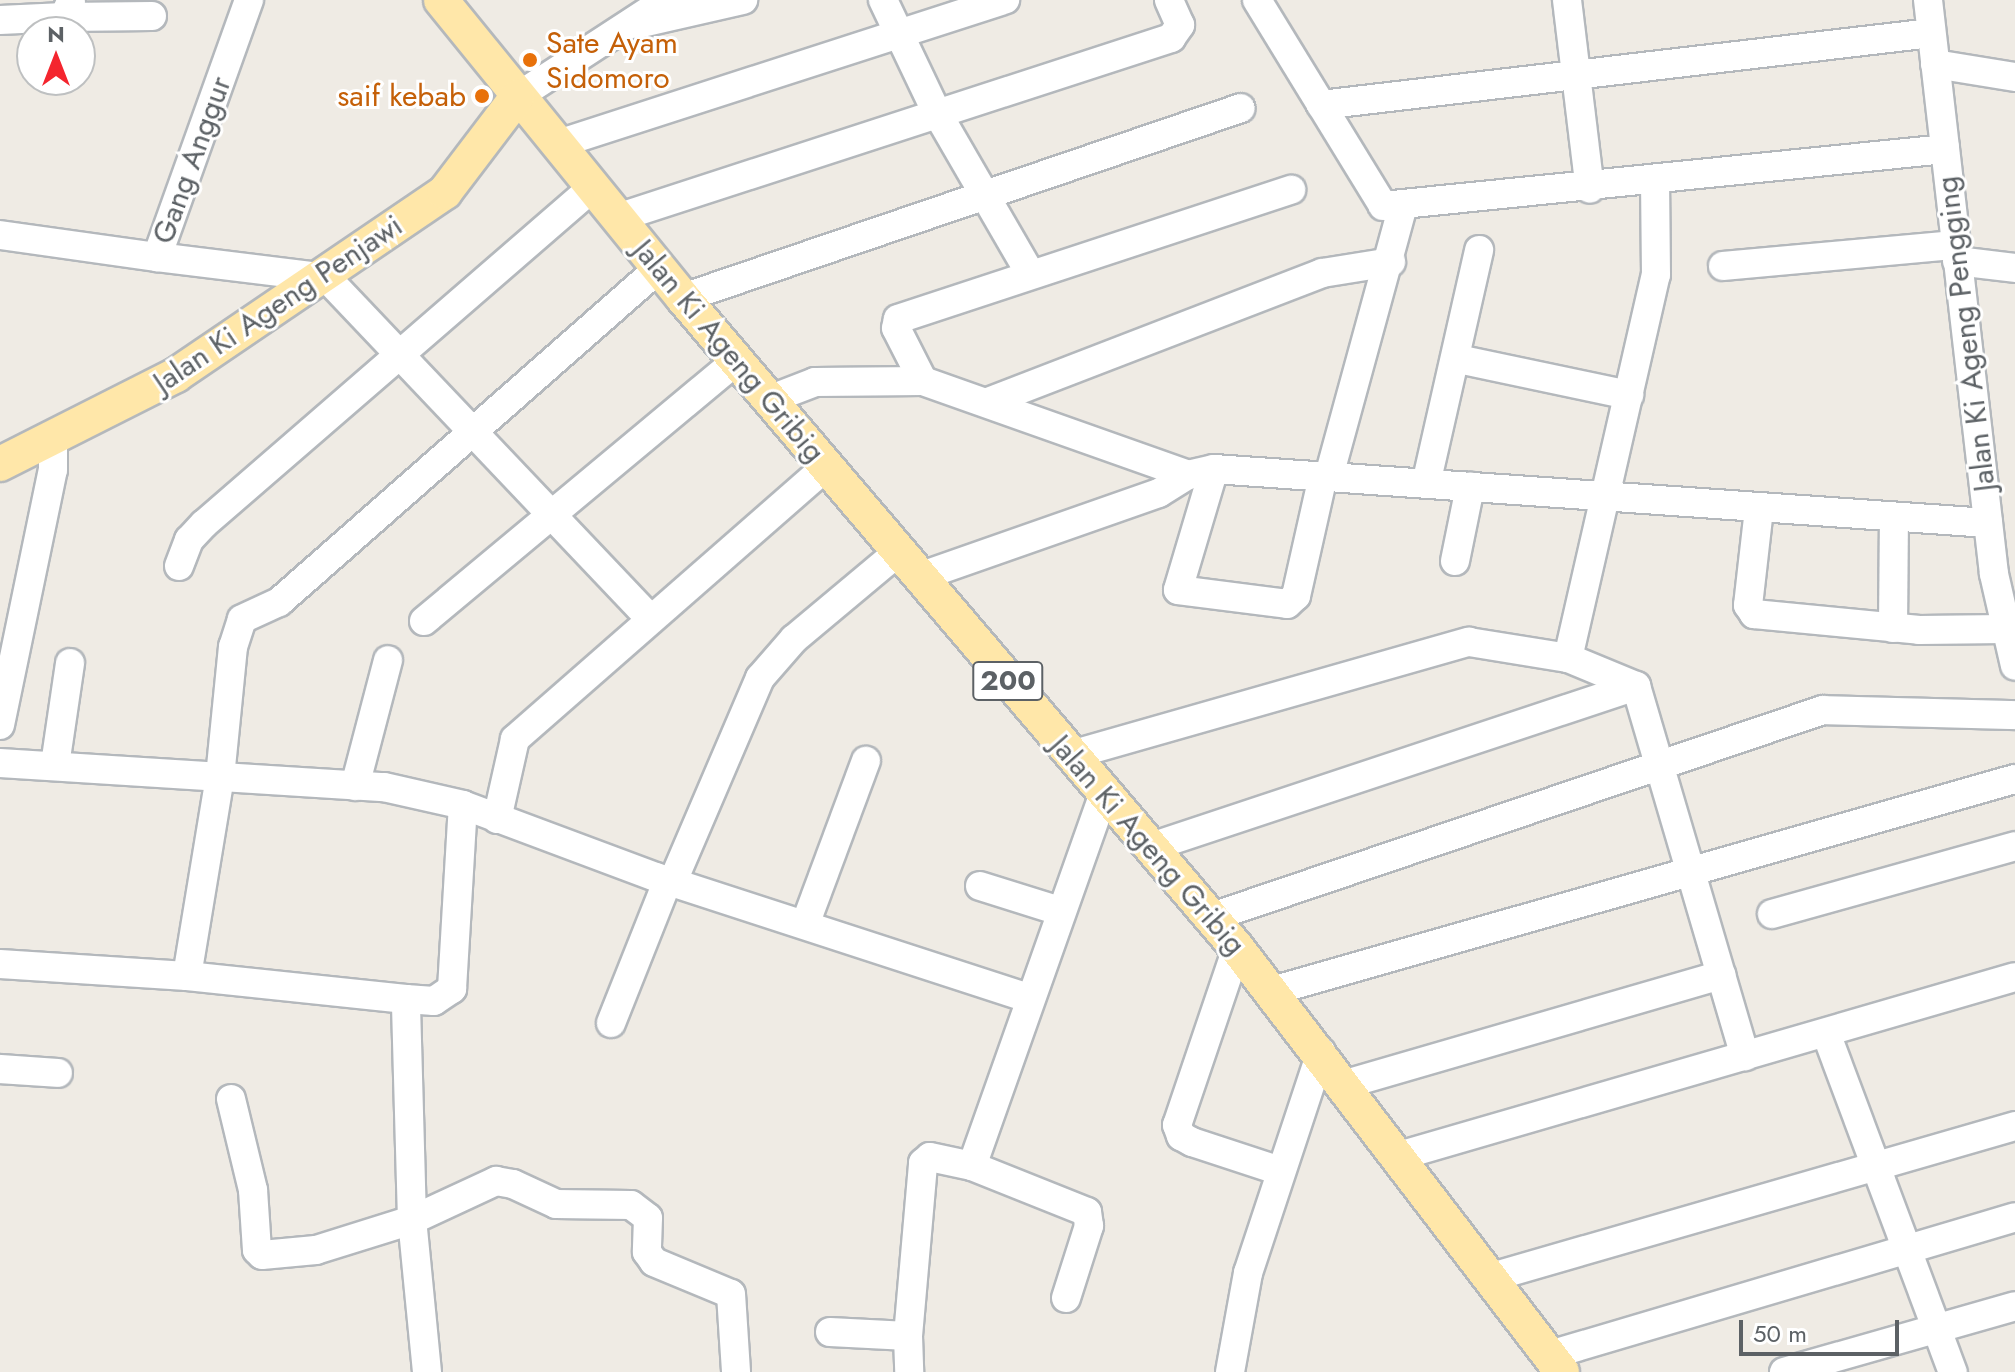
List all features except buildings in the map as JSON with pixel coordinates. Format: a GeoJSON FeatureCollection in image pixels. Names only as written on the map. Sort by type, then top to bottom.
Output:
{"type":"FeatureCollection","features":[{"type":"Feature","properties":{"kind":"main road","name":"Jalan Ki Ageng Gribig"},"geometry":{"type":"LineString","coordinates":[[453,4],[517,97],[683,298],[1212,917],[1346,1084],[1556,1364]]}},
{"type":"Feature","properties":{"kind":"main road","name":"Jalan Ki Ageng Penjawi"},"geometry":{"type":"LineString","coordinates":[[0,464],[53,441],[176,375],[445,192],[517,97]]}},
{"type":"Feature","properties":{"kind":"street","name":"Gang Anggur"},"geometry":{"type":"LineString","coordinates":[[249,0],[157,257],[322,276]]}},
{"type":"Feature","properties":{"kind":"street"},"geometry":{"type":"LineString","coordinates":[[517,97],[666,0]]}},
{"type":"Feature","properties":{"kind":"street"},"geometry":{"type":"LineString","coordinates":[[625,26],[743,0]]}},
{"type":"Feature","properties":{"kind":"street"},"geometry":{"type":"LineString","coordinates":[[883,0],[897,35],[936,111],[1030,273]]}},
{"type":"Feature","properties":{"kind":"street"},"geometry":{"type":"LineString","coordinates":[[558,144],[1005,0]]}},
{"type":"Feature","properties":{"kind":"street"},"geometry":{"type":"LineString","coordinates":[[617,218],[936,111],[1171,38],[1180,25],[1169,0]]}},
{"type":"Feature","properties":{"kind":"street"},"geometry":{"type":"LineString","coordinates":[[1257,0],[1383,206],[1590,189],[1945,149]]}},
{"type":"Feature","properties":{"kind":"street"},"geometry":{"type":"LineString","coordinates":[[1567,0],[1590,189]]}},
{"type":"Feature","properties":{"kind":"street","name":"Jalan Ki Ageng Pengging"},"geometry":{"type":"LineString","coordinates":[[1928,0],[1988,523],[2004,576],[2005,629],[2015,666]]}},
{"type":"Feature","properties":{"kind":"street"},"geometry":{"type":"LineString","coordinates":[[0,20],[68,9],[152,16]]}},
{"type":"Feature","properties":{"kind":"street"},"geometry":{"type":"LineString","coordinates":[[1321,105],[1931,33]]}},
{"type":"Feature","properties":{"kind":"street"},"geometry":{"type":"LineString","coordinates":[[1935,64],[2015,77]]}},
{"type":"Feature","properties":{"kind":"street"},"geometry":{"type":"LineString","coordinates":[[683,298],[1241,108]]}},
{"type":"Feature","properties":{"kind":"street"},"geometry":{"type":"LineString","coordinates":[[1568,658],[1656,275],[1655,180]]}},
{"type":"Feature","properties":{"kind":"street"},"geometry":{"type":"LineString","coordinates":[[179,566],[189,540],[204,524],[402,357],[592,188]]}},
{"type":"Feature","properties":{"kind":"street"},"geometry":{"type":"LineString","coordinates":[[923,381],[896,328],[898,319],[1030,273],[1291,190]]}},
{"type":"Feature","properties":{"kind":"street"},"geometry":{"type":"LineString","coordinates":[[1201,472],[1178,590],[1287,604],[1296,596],[1326,476],[1391,262],[1403,206]]}},
{"type":"Feature","properties":{"kind":"street"},"geometry":{"type":"LineString","coordinates":[[0,235],[157,257]]}},
{"type":"Feature","properties":{"kind":"street"},"geometry":{"type":"LineString","coordinates":[[1426,484],[1458,359],[1479,250]]}},
{"type":"Feature","properties":{"kind":"street"},"geometry":{"type":"LineString","coordinates":[[1723,266],[1956,253],[2015,268]]}},
{"type":"Feature","properties":{"kind":"street"},"geometry":{"type":"LineString","coordinates":[[988,402],[1322,273],[1391,262]]}},
{"type":"Feature","properties":{"kind":"street"},"geometry":{"type":"LineString","coordinates":[[187,976],[220,777],[233,647],[242,619],[279,602],[659,268]]}},
{"type":"Feature","properties":{"kind":"street"},"geometry":{"type":"LineString","coordinates":[[322,276],[650,619]]}},
{"type":"Feature","properties":{"kind":"street"},"geometry":{"type":"LineString","coordinates":[[424,621],[738,359]]}},
{"type":"Feature","properties":{"kind":"street"},"geometry":{"type":"LineString","coordinates":[[1458,359],[1629,395]]}},
{"type":"Feature","properties":{"kind":"street"},"geometry":{"type":"LineString","coordinates":[[771,399],[815,382],[923,381],[1201,472],[1326,476],[1988,523]]}},
{"type":"Feature","properties":{"kind":"street"},"geometry":{"type":"LineString","coordinates":[[0,725],[53,470],[53,441]]}},
{"type":"Feature","properties":{"kind":"street"},"geometry":{"type":"LineString","coordinates":[[497,819],[515,739],[826,467]]}},
{"type":"Feature","properties":{"kind":"street"},"geometry":{"type":"LineString","coordinates":[[611,1023],[760,678],[782,650],[908,564],[1159,493],[1201,472]]}},
{"type":"Feature","properties":{"kind":"street"},"geometry":{"type":"LineString","coordinates":[[1455,561],[1470,487]]}},
{"type":"Feature","properties":{"kind":"street"},"geometry":{"type":"LineString","coordinates":[[1759,509],[1748,605],[1754,614],[1893,628],[2005,629]]}},
{"type":"Feature","properties":{"kind":"street"},"geometry":{"type":"LineString","coordinates":[[1893,628],[1894,517]]}},
{"type":"Feature","properties":{"kind":"street"},"geometry":{"type":"LineString","coordinates":[[1071,755],[1469,642],[1568,658],[1636,686]]}},
{"type":"Feature","properties":{"kind":"street"},"geometry":{"type":"LineString","coordinates":[[355,786],[388,660]]}},
{"type":"Feature","properties":{"kind":"street"},"geometry":{"type":"LineString","coordinates":[[55,765],[70,663]]}},
{"type":"Feature","properties":{"kind":"street"},"geometry":{"type":"LineString","coordinates":[[1636,686],[1745,1056]]}},
{"type":"Feature","properties":{"kind":"street"},"geometry":{"type":"LineString","coordinates":[[1151,847],[1636,686]]}},
{"type":"Feature","properties":{"kind":"street"},"geometry":{"type":"LineString","coordinates":[[1212,917],[1823,710],[2015,715]]}},
{"type":"Feature","properties":{"kind":"street"},"geometry":{"type":"LineString","coordinates":[[806,922],[866,761]]}},
{"type":"Feature","properties":{"kind":"street"},"geometry":{"type":"LineString","coordinates":[[0,763],[355,786],[463,805],[671,881],[806,922],[1028,998]]}},
{"type":"Feature","properties":{"kind":"street"},"geometry":{"type":"LineString","coordinates":[[1272,991],[2015,779]]}},
{"type":"Feature","properties":{"kind":"street"},"geometry":{"type":"LineString","coordinates":[[972,1166],[1028,998],[1104,793]]}},
{"type":"Feature","properties":{"kind":"street"},"geometry":{"type":"LineString","coordinates":[[0,964],[187,976],[434,1001],[452,989],[463,805]]}},
{"type":"Feature","properties":{"kind":"street"},"geometry":{"type":"LineString","coordinates":[[1772,914],[2015,846]]}},
{"type":"Feature","properties":{"kind":"street"},"geometry":{"type":"LineString","coordinates":[[980,886],[1060,911]]}},
{"type":"Feature","properties":{"kind":"street"},"geometry":{"type":"LineString","coordinates":[[1237,948],[1177,1125],[1181,1136],[1192,1142],[1280,1171]]}},
{"type":"Feature","properties":{"kind":"street"},"geometry":{"type":"LineString","coordinates":[[1346,1084],[1721,975]]}},
{"type":"Feature","properties":{"kind":"street"},"geometry":{"type":"LineString","coordinates":[[1399,1156],[2015,977]]}},
{"type":"Feature","properties":{"kind":"street"},"geometry":{"type":"LineString","coordinates":[[406,999],[412,1220],[427,1372]]}},
{"type":"Feature","properties":{"kind":"street"},"geometry":{"type":"LineString","coordinates":[[1826,1033],[1953,1372]]}},
{"type":"Feature","properties":{"kind":"street"},"geometry":{"type":"LineString","coordinates":[[1230,1372],[1248,1273],[1321,1052]]}},
{"type":"Feature","properties":{"kind":"street"},"geometry":{"type":"LineString","coordinates":[[0,1069],[58,1073]]}},
{"type":"Feature","properties":{"kind":"street"},"geometry":{"type":"LineString","coordinates":[[231,1099],[253,1190],[257,1250],[262,1255],[316,1250],[412,1220],[496,1181],[556,1204],[631,1205],[641,1209],[648,1218],[647,1252],[654,1262],[731,1294],[736,1372]]}},
{"type":"Feature","properties":{"kind":"street"},"geometry":{"type":"LineString","coordinates":[[1492,1277],[2015,1126]]}},
{"type":"Feature","properties":{"kind":"street"},"geometry":{"type":"LineString","coordinates":[[909,1372],[908,1336],[923,1163],[930,1157],[972,1166],[1087,1212],[1089,1226],[1066,1298]]}},
{"type":"Feature","properties":{"kind":"street"},"geometry":{"type":"LineString","coordinates":[[1556,1364],[2015,1217]]}},
{"type":"Feature","properties":{"kind":"street"},"geometry":{"type":"LineString","coordinates":[[1784,1372],[2015,1306]]}},
{"type":"Feature","properties":{"kind":"street"},"geometry":{"type":"LineString","coordinates":[[830,1332],[908,1336]]}},
{"type":"Feature","properties":{"kind":"place","name":"Sate Ayam Sidomoro"},"geometry":{"type":"Point","coordinates":[530,60]}},
{"type":"Feature","properties":{"kind":"place","name":"saif kebab"},"geometry":{"type":"Point","coordinates":[482,96]}}]}
